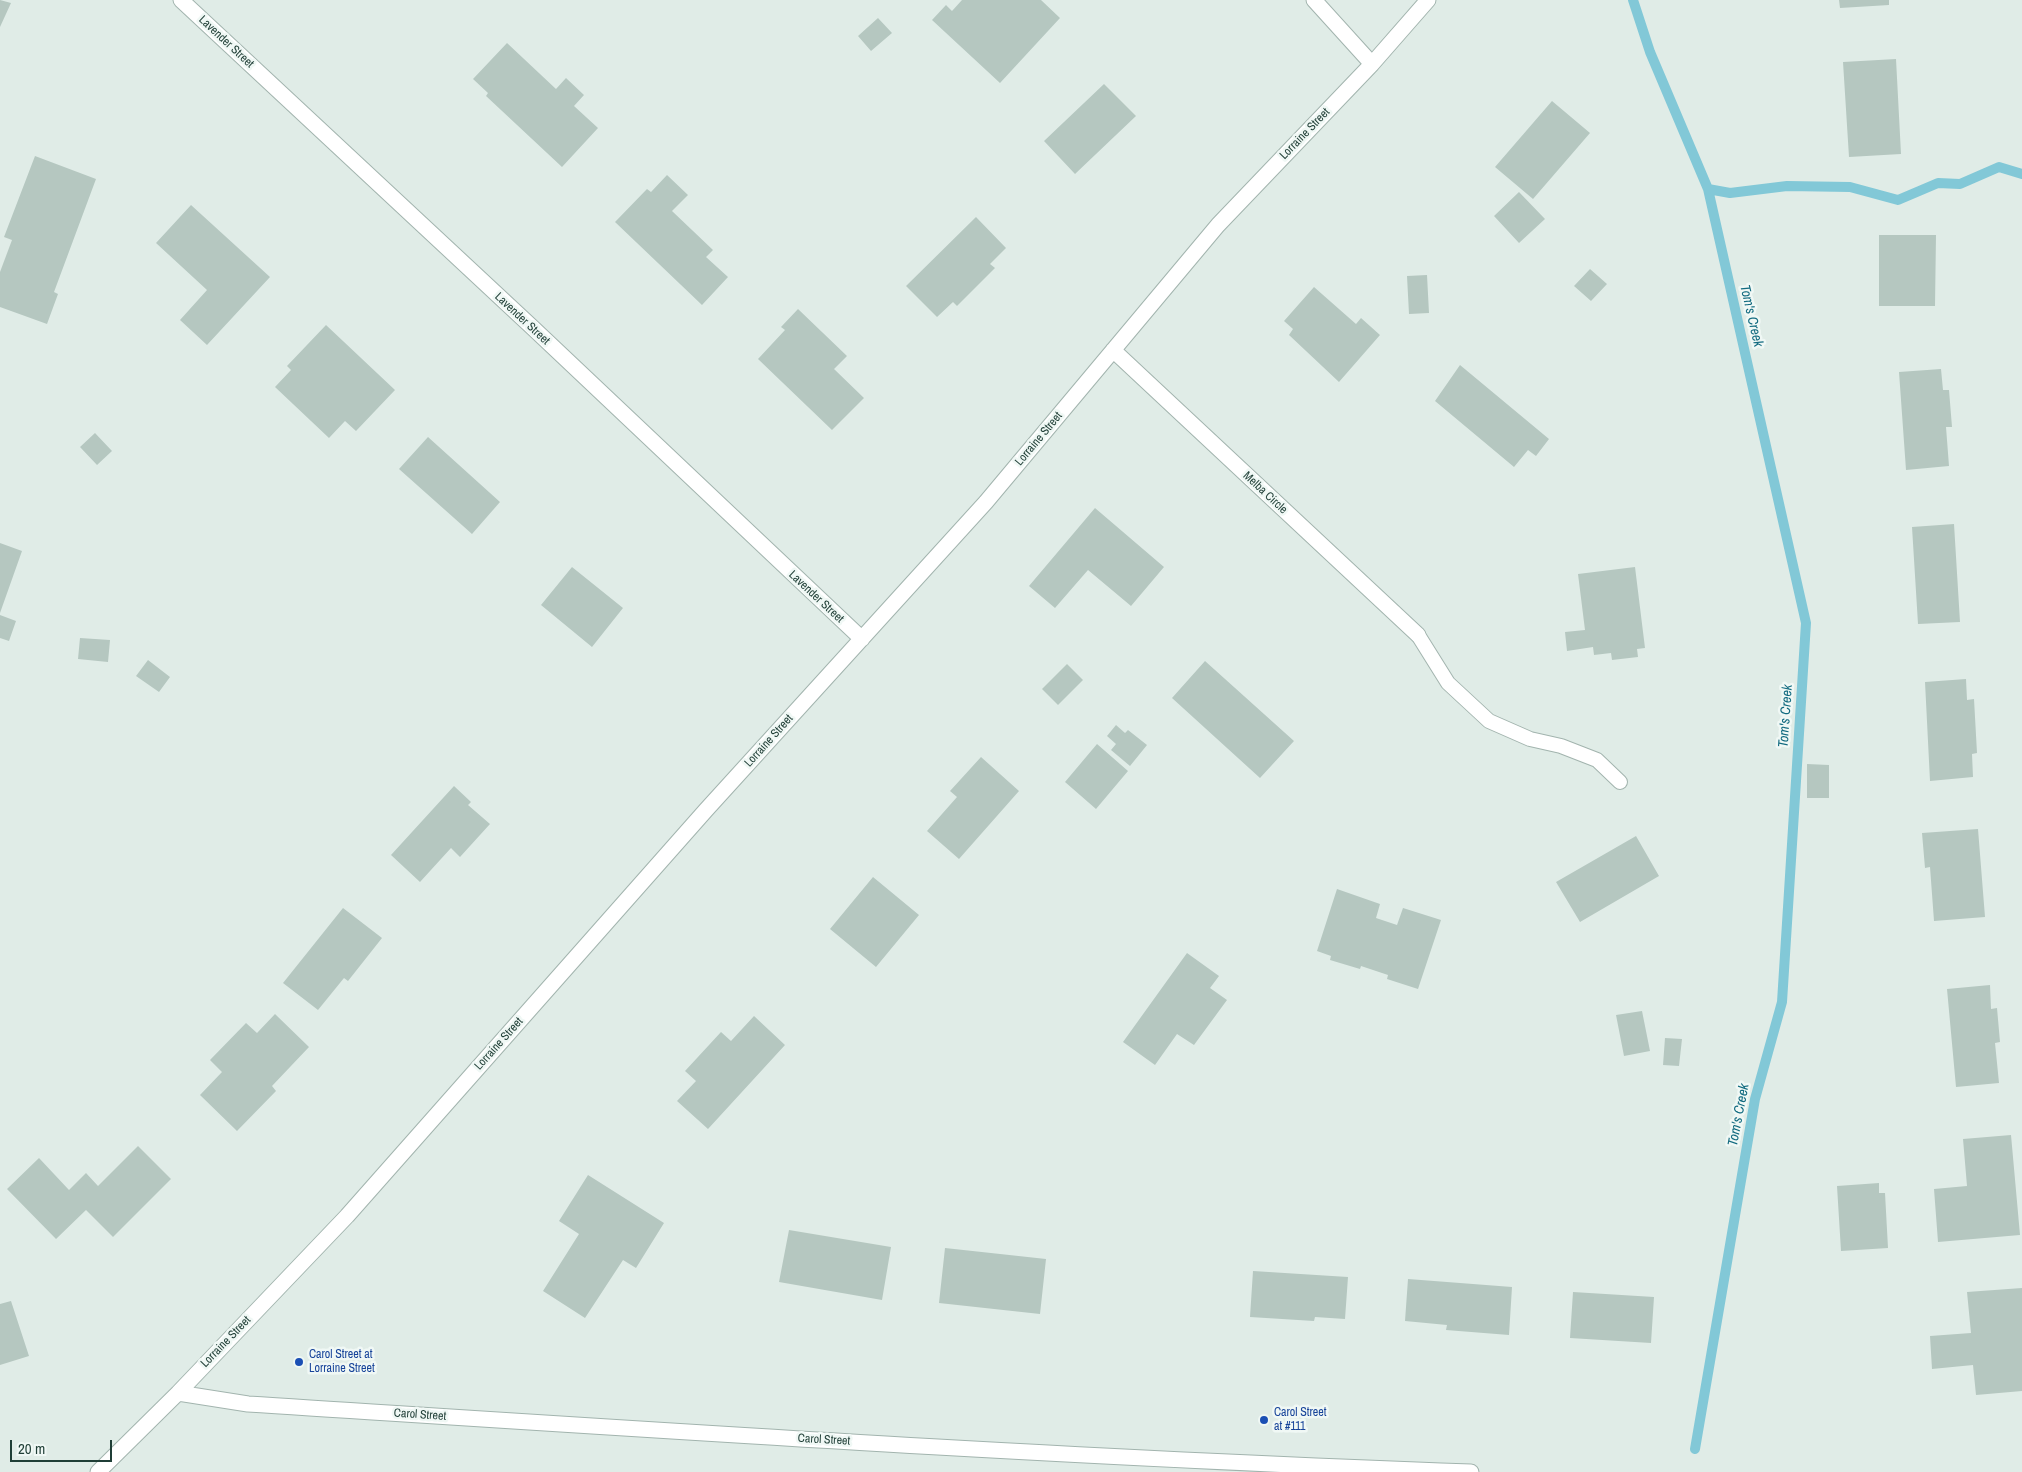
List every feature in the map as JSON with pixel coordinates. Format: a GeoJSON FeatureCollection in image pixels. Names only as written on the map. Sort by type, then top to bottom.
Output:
{"type":"FeatureCollection","features":[{"type":"Feature","properties":{"kind":"street","name":"Lavender Street"},"geometry":{"type":"LineString","coordinates":[[181,0],[533,328],[862,640]]}},
{"type":"Feature","properties":{"kind":"street"},"geometry":{"type":"LineString","coordinates":[[1314,0],[1372,64]]}},
{"type":"Feature","properties":{"kind":"street","name":"Lorraine Street"},"geometry":{"type":"LineString","coordinates":[[98,1472],[178,1392],[347,1216],[706,810],[986,502],[1218,225],[1372,64],[1428,0]]}},
{"type":"Feature","properties":{"kind":"street","name":"Melba Circle"},"geometry":{"type":"LineString","coordinates":[[1113,350],[1418,634]]}},
{"type":"Feature","properties":{"kind":"street","name":"Carol Street"},"geometry":{"type":"LineString","coordinates":[[178,1392],[248,1404],[679,1432],[1297,1466],[1471,1472]]}},
{"type":"Feature","properties":{"kind":"lane"},"geometry":{"type":"LineString","coordinates":[[1418,634],[1448,683],[1489,721],[1530,739],[1561,746],[1597,760],[1620,782]]}},
{"type":"Feature","properties":{"kind":"building"},"geometry":{"type":"Polygon","coordinates":[[[0,0],[11,3],[0,27],[0,0]]]}},
{"type":"Feature","properties":{"kind":"building"},"geometry":{"type":"Polygon","coordinates":[[[962,0],[1041,0],[1060,18],[1000,83],[932,20],[946,5],[952,11],[962,0]]]}},
{"type":"Feature","properties":{"kind":"building"},"geometry":{"type":"Polygon","coordinates":[[[1839,0],[1889,0],[1889,5],[1840,8],[1839,0]]]}},
{"type":"Feature","properties":{"kind":"building"},"geometry":{"type":"Polygon","coordinates":[[[878,18],[892,33],[871,51],[858,36],[878,18]]]}},
{"type":"Feature","properties":{"kind":"building"},"geometry":{"type":"Polygon","coordinates":[[[507,43],[556,89],[566,78],[584,95],[574,106],[598,128],[562,167],[486,96],[488,93],[473,79],[507,43]]]}},
{"type":"Feature","properties":{"kind":"building"},"geometry":{"type":"Polygon","coordinates":[[[1896,59],[1901,154],[1849,157],[1843,62],[1896,59]]]}},
{"type":"Feature","properties":{"kind":"building"},"geometry":{"type":"Polygon","coordinates":[[[1104,84],[1136,116],[1075,174],[1044,141],[1104,84]]]}},
{"type":"Feature","properties":{"kind":"building"},"geometry":{"type":"Polygon","coordinates":[[[1552,101],[1590,133],[1533,199],[1495,167],[1552,101]]]}},
{"type":"Feature","properties":{"kind":"building"},"geometry":{"type":"Polygon","coordinates":[[[35,156],[96,179],[54,292],[58,294],[47,324],[0,307],[0,272],[12,240],[4,237],[35,156]]]}},
{"type":"Feature","properties":{"kind":"building"},"geometry":{"type":"Polygon","coordinates":[[[667,175],[688,195],[672,211],[713,250],[706,257],[728,277],[702,305],[615,222],[647,189],[651,192],[667,175]]]}},
{"type":"Feature","properties":{"kind":"building"},"geometry":{"type":"Polygon","coordinates":[[[1519,192],[1545,219],[1519,243],[1494,216],[1519,192]]]}},
{"type":"Feature","properties":{"kind":"building"},"geometry":{"type":"Polygon","coordinates":[[[191,205],[270,277],[207,345],[180,320],[207,290],[156,243],[191,205]]]}},
{"type":"Feature","properties":{"kind":"building"},"geometry":{"type":"Polygon","coordinates":[[[976,217],[1006,248],[990,264],[995,268],[957,306],[953,302],[937,317],[906,286],[976,217]]]}},
{"type":"Feature","properties":{"kind":"building"},"geometry":{"type":"Polygon","coordinates":[[[1879,235],[1936,235],[1935,306],[1879,306],[1879,235]]]}},
{"type":"Feature","properties":{"kind":"building"},"geometry":{"type":"Polygon","coordinates":[[[1590,269],[1607,284],[1591,301],[1574,286],[1590,269]]]}},
{"type":"Feature","properties":{"kind":"building"},"geometry":{"type":"Polygon","coordinates":[[[1427,275],[1429,313],[1409,314],[1407,276],[1427,275]]]}},
{"type":"Feature","properties":{"kind":"building"},"geometry":{"type":"Polygon","coordinates":[[[1314,287],[1356,324],[1361,318],[1380,335],[1339,382],[1289,335],[1293,329],[1284,321],[1314,287]]]}},
{"type":"Feature","properties":{"kind":"building"},"geometry":{"type":"Polygon","coordinates":[[[798,309],[847,356],[834,369],[864,398],[832,430],[758,359],[785,330],[781,327],[798,309]]]}},
{"type":"Feature","properties":{"kind":"building"},"geometry":{"type":"Polygon","coordinates":[[[326,325],[395,390],[356,431],[345,421],[329,438],[275,387],[291,370],[287,366],[326,325]]]}},
{"type":"Feature","properties":{"kind":"building"},"geometry":{"type":"Polygon","coordinates":[[[1460,365],[1549,439],[1536,456],[1528,450],[1514,467],[1435,401],[1460,365]]]}},
{"type":"Feature","properties":{"kind":"building"},"geometry":{"type":"Polygon","coordinates":[[[1941,369],[1943,390],[1949,390],[1952,427],[1946,427],[1949,466],[1906,470],[1899,372],[1941,369]]]}},
{"type":"Feature","properties":{"kind":"building"},"geometry":{"type":"Polygon","coordinates":[[[95,433],[112,451],[97,465],[80,447],[95,433]]]}},
{"type":"Feature","properties":{"kind":"building"},"geometry":{"type":"Polygon","coordinates":[[[428,437],[500,502],[472,534],[399,469],[428,437]]]}},
{"type":"Feature","properties":{"kind":"building"},"geometry":{"type":"Polygon","coordinates":[[[1095,508],[1164,567],[1131,606],[1088,570],[1055,608],[1029,586],[1095,508]]]}},
{"type":"Feature","properties":{"kind":"building"},"geometry":{"type":"Polygon","coordinates":[[[1954,524],[1960,622],[1918,624],[1912,527],[1954,524]]]}},
{"type":"Feature","properties":{"kind":"building"},"geometry":{"type":"Polygon","coordinates":[[[0,543],[22,551],[0,613],[0,543]]]}},
{"type":"Feature","properties":{"kind":"building"},"geometry":{"type":"Polygon","coordinates":[[[572,567],[623,608],[592,647],[541,605],[572,567]]]}},
{"type":"Feature","properties":{"kind":"building"},"geometry":{"type":"Polygon","coordinates":[[[1635,567],[1645,648],[1637,649],[1638,657],[1612,660],[1611,653],[1594,655],[1593,647],[1567,651],[1565,632],[1585,630],[1578,574],[1635,567]]]}},
{"type":"Feature","properties":{"kind":"building"},"geometry":{"type":"Polygon","coordinates":[[[0,615],[16,621],[9,641],[0,638],[0,615]]]}},
{"type":"Feature","properties":{"kind":"building"},"geometry":{"type":"Polygon","coordinates":[[[80,638],[110,640],[108,662],[78,659],[80,638]]]}},
{"type":"Feature","properties":{"kind":"building"},"geometry":{"type":"Polygon","coordinates":[[[148,660],[170,677],[159,692],[136,676],[148,660]]]}},
{"type":"Feature","properties":{"kind":"building"},"geometry":{"type":"Polygon","coordinates":[[[1205,661],[1294,741],[1260,778],[1172,698],[1205,661]]]}},
{"type":"Feature","properties":{"kind":"building"},"geometry":{"type":"Polygon","coordinates":[[[1067,664],[1083,680],[1058,705],[1042,689],[1067,664]]]}},
{"type":"Feature","properties":{"kind":"building"},"geometry":{"type":"Polygon","coordinates":[[[1966,679],[1967,700],[1974,699],[1977,753],[1972,754],[1973,777],[1930,781],[1925,682],[1966,679]]]}},
{"type":"Feature","properties":{"kind":"building"},"geometry":{"type":"Polygon","coordinates":[[[1116,725],[1125,733],[1128,730],[1147,745],[1130,766],[1111,750],[1116,744],[1107,736],[1116,725]]]}},
{"type":"Feature","properties":{"kind":"building"},"geometry":{"type":"Polygon","coordinates":[[[1097,744],[1128,771],[1096,809],[1065,782],[1097,744]]]}},
{"type":"Feature","properties":{"kind":"building"},"geometry":{"type":"Polygon","coordinates":[[[981,757],[1019,791],[959,859],[927,831],[957,797],[950,791],[981,757]]]}},
{"type":"Feature","properties":{"kind":"building"},"geometry":{"type":"Polygon","coordinates":[[[1807,764],[1829,765],[1829,798],[1807,798],[1807,764]]]}},
{"type":"Feature","properties":{"kind":"building"},"geometry":{"type":"Polygon","coordinates":[[[454,786],[471,802],[468,805],[490,824],[460,857],[451,848],[420,882],[391,855],[454,786]]]}},
{"type":"Feature","properties":{"kind":"building"},"geometry":{"type":"Polygon","coordinates":[[[1978,829],[1985,917],[1934,921],[1930,867],[1925,868],[1922,833],[1978,829]]]}},
{"type":"Feature","properties":{"kind":"building"},"geometry":{"type":"Polygon","coordinates":[[[1636,836],[1659,876],[1580,922],[1556,882],[1636,836]]]}},
{"type":"Feature","properties":{"kind":"building"},"geometry":{"type":"Polygon","coordinates":[[[873,877],[919,915],[876,967],[830,929],[873,877]]]}},
{"type":"Feature","properties":{"kind":"building"},"geometry":{"type":"Polygon","coordinates":[[[1337,889],[1380,904],[1376,918],[1397,925],[1403,908],[1441,920],[1418,989],[1387,979],[1388,975],[1361,966],[1360,969],[1330,960],[1331,956],[1317,951],[1337,889]]]}},
{"type":"Feature","properties":{"kind":"building"},"geometry":{"type":"Polygon","coordinates":[[[343,908],[382,938],[348,981],[344,978],[318,1010],[283,983],[343,908]]]}},
{"type":"Feature","properties":{"kind":"building"},"geometry":{"type":"Polygon","coordinates":[[[1187,953],[1219,976],[1210,988],[1227,1000],[1194,1045],[1177,1034],[1155,1065],[1123,1042],[1187,953]]]}},
{"type":"Feature","properties":{"kind":"building"},"geometry":{"type":"Polygon","coordinates":[[[1990,985],[1991,1009],[1997,1008],[2000,1042],[1995,1043],[1999,1083],[1956,1087],[1947,989],[1990,985]]]}},
{"type":"Feature","properties":{"kind":"building"},"geometry":{"type":"Polygon","coordinates":[[[1642,1011],[1650,1051],[1624,1056],[1616,1015],[1642,1011]]]}},
{"type":"Feature","properties":{"kind":"building"},"geometry":{"type":"Polygon","coordinates":[[[275,1014],[309,1047],[272,1086],[276,1091],[237,1131],[200,1095],[222,1072],[210,1060],[246,1023],[257,1033],[275,1014]]]}},
{"type":"Feature","properties":{"kind":"building"},"geometry":{"type":"Polygon","coordinates":[[[754,1016],[785,1045],[708,1129],[677,1101],[696,1081],[685,1071],[721,1032],[731,1041],[754,1016]]]}},
{"type":"Feature","properties":{"kind":"building"},"geometry":{"type":"Polygon","coordinates":[[[1665,1038],[1682,1039],[1679,1066],[1663,1065],[1665,1038]]]}},
{"type":"Feature","properties":{"kind":"building"},"geometry":{"type":"Polygon","coordinates":[[[2011,1135],[2020,1235],[1938,1242],[1934,1189],[1967,1186],[1963,1139],[2011,1135]]]}},
{"type":"Feature","properties":{"kind":"building"},"geometry":{"type":"Polygon","coordinates":[[[138,1146],[171,1179],[113,1237],[86,1210],[56,1239],[7,1189],[39,1158],[69,1190],[86,1173],[98,1186],[138,1146]]]}},
{"type":"Feature","properties":{"kind":"building"},"geometry":{"type":"Polygon","coordinates":[[[588,1175],[664,1223],[636,1268],[623,1260],[585,1318],[543,1291],[579,1234],[559,1221],[588,1175]]]}},
{"type":"Feature","properties":{"kind":"building"},"geometry":{"type":"Polygon","coordinates":[[[1879,1183],[1879,1193],[1885,1193],[1888,1248],[1841,1251],[1837,1186],[1879,1183]]]}},
{"type":"Feature","properties":{"kind":"building"},"geometry":{"type":"Polygon","coordinates":[[[789,1230],[891,1247],[882,1300],[779,1282],[789,1230]]]}},
{"type":"Feature","properties":{"kind":"building"},"geometry":{"type":"Polygon","coordinates":[[[945,1248],[1046,1259],[1040,1314],[939,1303],[945,1248]]]}},
{"type":"Feature","properties":{"kind":"building"},"geometry":{"type":"Polygon","coordinates":[[[1253,1271],[1348,1277],[1345,1319],[1315,1317],[1314,1321],[1250,1317],[1253,1271]]]}},
{"type":"Feature","properties":{"kind":"building"},"geometry":{"type":"Polygon","coordinates":[[[1408,1279],[1512,1287],[1509,1335],[1446,1330],[1447,1325],[1405,1321],[1408,1279]]]}},
{"type":"Feature","properties":{"kind":"building"},"geometry":{"type":"Polygon","coordinates":[[[2022,1288],[2022,1391],[1976,1395],[1973,1365],[1932,1369],[1930,1336],[1971,1333],[1967,1292],[2022,1288]]]}},
{"type":"Feature","properties":{"kind":"building"},"geometry":{"type":"Polygon","coordinates":[[[1573,1292],[1654,1297],[1651,1343],[1570,1338],[1573,1292]]]}},
{"type":"Feature","properties":{"kind":"building"},"geometry":{"type":"Polygon","coordinates":[[[11,1301],[29,1356],[0,1365],[0,1304],[11,1301]]]}},
{"type":"Feature","properties":{"kind":"waterway","name":"Tom's Creek"},"geometry":{"type":"LineString","coordinates":[[1633,0],[1650,52],[1708,189],[1806,623],[1782,1002],[1755,1099],[1695,1449]]}},
{"type":"Feature","properties":{"kind":"waterway"},"geometry":{"type":"LineString","coordinates":[[1708,189],[1730,193],[1787,186],[1850,187],[1898,200],[1938,183],[1960,184],[1999,167],[2022,174]]}},
{"type":"Feature","properties":{"kind":"place","name":"Carol Street at Lorraine Street"},"geometry":{"type":"Point","coordinates":[299,1362]}},
{"type":"Feature","properties":{"kind":"place","name":"Carol Street at #111"},"geometry":{"type":"Point","coordinates":[1264,1420]}}]}
